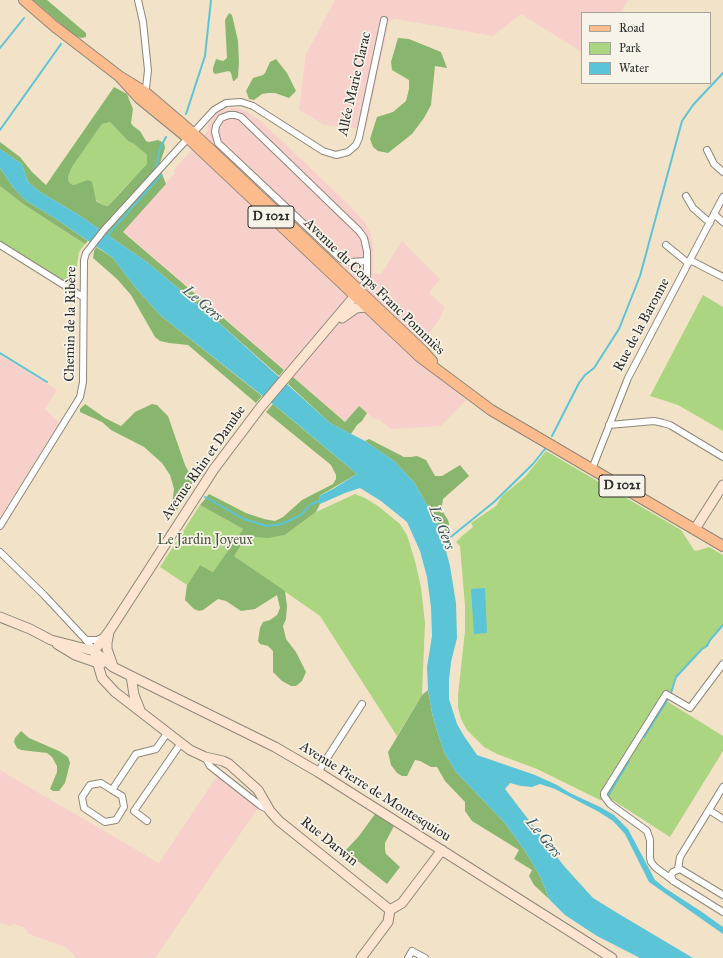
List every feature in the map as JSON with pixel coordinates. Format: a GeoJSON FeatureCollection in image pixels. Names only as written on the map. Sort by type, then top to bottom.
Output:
{"type":"FeatureCollection","features":[{"type":"Feature","properties":{"kind":"main road","name":"D 1021"},"geometry":{"type":"LineString","coordinates":[[24,0],[54,26],[142,95]]}},
{"type":"Feature","properties":{"kind":"main road","name":"Avenue du Corps Franc Pommiès"},"geometry":{"type":"LineString","coordinates":[[142,95],[190,135],[357,293],[423,351],[441,372]]}},
{"type":"Feature","properties":{"kind":"main road","name":"Avenue du Corps Franc Pommiès"},"geometry":{"type":"LineString","coordinates":[[357,293],[366,307],[420,357],[467,393],[491,410],[592,469]]}},
{"type":"Feature","properties":{"kind":"main road","name":"D 1021"},"geometry":{"type":"LineString","coordinates":[[592,469],[723,546]]}},
{"type":"Feature","properties":{"kind":"street"},"geometry":{"type":"LineString","coordinates":[[138,0],[143,22],[147,62],[147,78],[142,95]]}},
{"type":"Feature","properties":{"kind":"street","name":"Allée Marie Clarac"},"geometry":{"type":"LineString","coordinates":[[226,103],[241,102],[253,106],[330,154],[342,155],[348,152],[356,145],[359,138],[384,20]]}},
{"type":"Feature","properties":{"kind":"street"},"geometry":{"type":"LineString","coordinates":[[190,135],[214,110],[226,103],[229,115]]}},
{"type":"Feature","properties":{"kind":"street"},"geometry":{"type":"LineString","coordinates":[[357,293],[367,280],[367,262],[366,244],[360,231],[241,117],[229,115],[221,118],[216,126],[215,137],[218,143],[341,259],[350,262],[367,262]]}},
{"type":"Feature","properties":{"kind":"street","name":"Chemin de la Ribère"},"geometry":{"type":"LineString","coordinates":[[0,526],[80,397],[83,382],[84,260],[90,247],[190,135]]}},
{"type":"Feature","properties":{"kind":"street"},"geometry":{"type":"LineString","coordinates":[[707,150],[714,164],[723,172]]}},
{"type":"Feature","properties":{"kind":"street"},"geometry":{"type":"LineString","coordinates":[[686,196],[693,208],[710,223]]}},
{"type":"Feature","properties":{"kind":"street","name":"Rue de la Baronne"},"geometry":{"type":"LineString","coordinates":[[592,469],[628,378],[723,198]]}},
{"type":"Feature","properties":{"kind":"street"},"geometry":{"type":"LineString","coordinates":[[714,214],[723,222]]}},
{"type":"Feature","properties":{"kind":"street"},"geometry":{"type":"LineString","coordinates":[[0,245],[83,298]]}},
{"type":"Feature","properties":{"kind":"street"},"geometry":{"type":"LineString","coordinates":[[666,245],[689,261],[723,278]]}},
{"type":"Feature","properties":{"kind":"street","name":"Avenue Rhin et Danube"},"geometry":{"type":"LineString","coordinates":[[97,656],[107,633],[214,469],[260,408],[357,293]]}},
{"type":"Feature","properties":{"kind":"street","name":"Avenue Rhin et Danube"},"geometry":{"type":"LineString","coordinates":[[322,334],[349,312],[356,308],[366,307]]}},
{"type":"Feature","properties":{"kind":"street"},"geometry":{"type":"LineString","coordinates":[[609,425],[654,421],[663,423],[723,457]]}},
{"type":"Feature","properties":{"kind":"street"},"geometry":{"type":"LineString","coordinates":[[696,529],[723,485]]}},
{"type":"Feature","properties":{"kind":"street"},"geometry":{"type":"LineString","coordinates":[[0,552],[44,595],[86,640],[97,656],[102,678],[108,686],[190,750],[205,757],[210,766],[261,806],[270,811]]}},
{"type":"Feature","properties":{"kind":"street"},"geometry":{"type":"LineString","coordinates":[[0,617],[30,629],[51,640],[97,656]]}},
{"type":"Feature","properties":{"kind":"street"},"geometry":{"type":"LineString","coordinates":[[86,640],[97,640],[107,633]]}},
{"type":"Feature","properties":{"kind":"street"},"geometry":{"type":"LineString","coordinates":[[107,633],[107,649],[113,667]]}},
{"type":"Feature","properties":{"kind":"street","name":"Avenue Pierre de Montesquiou"},"geometry":{"type":"LineString","coordinates":[[97,656],[113,667],[275,747],[318,772],[442,850],[600,955],[612,958]]}},
{"type":"Feature","properties":{"kind":"street"},"geometry":{"type":"LineString","coordinates":[[723,664],[690,708],[666,694],[604,792],[604,796],[610,804],[647,831],[650,840],[651,862],[655,868],[723,912]]}},
{"type":"Feature","properties":{"kind":"street"},"geometry":{"type":"LineString","coordinates":[[131,676],[134,694],[141,712]]}},
{"type":"Feature","properties":{"kind":"street"},"geometry":{"type":"LineString","coordinates":[[318,772],[362,704]]}},
{"type":"Feature","properties":{"kind":"street"},"geometry":{"type":"LineString","coordinates":[[112,790],[136,754],[156,749],[168,732]]}},
{"type":"Feature","properties":{"kind":"street"},"geometry":{"type":"LineString","coordinates":[[147,820],[134,811],[181,743]]}},
{"type":"Feature","properties":{"kind":"street","name":"Rue Darwin"},"geometry":{"type":"LineString","coordinates":[[205,757],[229,764],[258,790],[270,811],[279,821],[390,910]]}},
{"type":"Feature","properties":{"kind":"street"},"geometry":{"type":"LineString","coordinates":[[101,783],[112,790],[122,796],[124,808],[116,820],[105,822],[84,808],[82,797],[90,785],[101,783]]}},
{"type":"Feature","properties":{"kind":"street"},"geometry":{"type":"LineString","coordinates":[[673,881],[671,875],[678,869],[680,857],[723,787]]}},
{"type":"Feature","properties":{"kind":"street"},"geometry":{"type":"LineString","coordinates":[[709,810],[723,819]]}},
{"type":"Feature","properties":{"kind":"street"},"geometry":{"type":"LineString","coordinates":[[361,958],[388,922],[390,910],[402,903],[442,850]]}},
{"type":"Feature","properties":{"kind":"street"},"geometry":{"type":"LineString","coordinates":[[678,869],[682,870],[723,896]]}},
{"type":"Feature","properties":{"kind":"street"},"geometry":{"type":"LineString","coordinates":[[408,958],[412,951],[425,958]]}},
{"type":"Feature","properties":{"kind":"shaded area"},"geometry":{"type":"Polygon","coordinates":[[[335,0],[628,0],[621,12],[581,12],[581,51],[521,14],[493,36],[396,19],[389,21],[366,129],[324,125],[299,110],[306,54],[335,0]]]}},
{"type":"Feature","properties":{"kind":"shaded area"},"geometry":{"type":"Polygon","coordinates":[[[231,108],[248,112],[261,121],[364,221],[370,231],[373,244],[373,273],[381,274],[402,241],[440,279],[429,293],[445,307],[440,318],[413,357],[466,400],[441,426],[390,429],[379,419],[374,419],[359,406],[346,422],[123,231],[175,173],[173,171],[208,131],[208,125],[214,116],[220,111],[231,108]]]}},
{"type":"Feature","properties":{"kind":"shaded area"},"geometry":{"type":"Polygon","coordinates":[[[0,355],[57,390],[45,409],[59,423],[0,517],[0,355]]]}},
{"type":"Feature","properties":{"kind":"shaded area"},"geometry":{"type":"Polygon","coordinates":[[[0,770],[159,863],[217,776],[258,808],[155,958],[77,958],[65,947],[29,934],[25,928],[14,924],[10,926],[0,923],[0,770]]]}},
{"type":"Feature","properties":{"kind":"green space"},"geometry":{"type":"Polygon","coordinates":[[[33,0],[47,0],[86,33],[86,37],[81,38],[75,36],[33,0]]]}},
{"type":"Feature","properties":{"kind":"green space"},"geometry":{"type":"Polygon","coordinates":[[[229,13],[232,15],[238,41],[238,77],[234,81],[229,71],[215,74],[213,72],[216,59],[223,61],[227,58],[225,20],[229,13]]]}},
{"type":"Feature","properties":{"kind":"green space"},"geometry":{"type":"Polygon","coordinates":[[[398,38],[409,39],[441,52],[447,68],[435,66],[431,105],[424,118],[412,134],[388,153],[378,151],[373,147],[370,139],[377,117],[393,112],[406,101],[409,89],[409,80],[392,70],[391,62],[398,38]]]}},
{"type":"Feature","properties":{"kind":"green space"},"geometry":{"type":"Polygon","coordinates":[[[276,59],[287,73],[296,91],[289,98],[275,93],[269,93],[262,94],[254,100],[249,99],[246,91],[253,78],[263,75],[270,62],[276,59]]]}},
{"type":"Feature","properties":{"kind":"green space"},"geometry":{"type":"Polygon","coordinates":[[[114,87],[127,94],[133,109],[131,123],[133,126],[140,131],[146,141],[149,142],[158,140],[164,143],[165,148],[159,166],[166,184],[123,232],[284,370],[279,376],[208,313],[148,263],[79,215],[40,192],[28,182],[22,164],[0,149],[0,142],[20,157],[32,172],[46,185],[114,87]],[[110,122],[102,124],[72,167],[68,177],[69,182],[74,185],[88,180],[92,182],[96,201],[108,206],[147,164],[147,155],[128,141],[110,122]]]}},
{"type":"Feature","properties":{"kind":"green space"},"geometry":{"type":"Polygon","coordinates":[[[110,122],[128,141],[147,155],[147,164],[108,206],[103,205],[71,184],[68,177],[72,167],[102,124],[110,122]]]}},
{"type":"Feature","properties":{"kind":"green space"},"geometry":{"type":"Polygon","coordinates":[[[0,168],[13,187],[25,200],[88,241],[85,244],[23,204],[0,186],[0,168]]]}},
{"type":"Feature","properties":{"kind":"green space"},"geometry":{"type":"Polygon","coordinates":[[[0,186],[23,204],[85,244],[79,252],[74,285],[71,286],[0,241],[0,186]]]}},
{"type":"Feature","properties":{"kind":"green space"},"geometry":{"type":"Polygon","coordinates":[[[96,247],[112,257],[136,288],[160,315],[262,396],[256,403],[188,345],[160,341],[155,337],[131,295],[117,279],[93,258],[96,247]]]}},
{"type":"Feature","properties":{"kind":"green space"},"geometry":{"type":"Polygon","coordinates":[[[703,295],[723,307],[723,431],[678,405],[650,396],[703,295]]]}},
{"type":"Feature","properties":{"kind":"green space"},"geometry":{"type":"Polygon","coordinates":[[[293,377],[345,422],[359,406],[367,413],[351,434],[330,423],[288,384],[293,377]]]}},
{"type":"Feature","properties":{"kind":"green space"},"geometry":{"type":"Polygon","coordinates":[[[85,404],[105,418],[121,426],[135,412],[152,404],[157,405],[168,416],[185,465],[194,482],[174,515],[171,513],[174,489],[170,475],[162,463],[144,447],[111,430],[102,422],[80,412],[80,409],[85,404]]]}},
{"type":"Feature","properties":{"kind":"green space"},"geometry":{"type":"Polygon","coordinates":[[[273,404],[357,474],[319,496],[320,504],[316,512],[285,535],[268,538],[248,535],[234,556],[285,591],[287,606],[286,619],[283,626],[286,639],[296,652],[306,672],[302,681],[296,686],[291,686],[282,681],[273,672],[273,651],[268,646],[260,644],[258,641],[260,628],[263,622],[270,620],[277,615],[280,608],[277,595],[255,609],[241,611],[226,601],[218,599],[203,610],[199,611],[194,609],[185,600],[187,585],[200,565],[213,572],[243,529],[200,505],[209,494],[246,513],[275,521],[283,517],[302,500],[333,484],[336,479],[336,475],[331,465],[266,412],[273,404]]]}},
{"type":"Feature","properties":{"kind":"green space"},"geometry":{"type":"Polygon","coordinates":[[[369,439],[404,457],[417,456],[426,460],[435,476],[442,476],[460,465],[469,476],[443,499],[443,512],[449,524],[448,538],[444,543],[440,528],[414,482],[394,461],[365,441],[369,439]]]}},
{"type":"Feature","properties":{"kind":"green space"},"geometry":{"type":"Polygon","coordinates":[[[546,451],[681,530],[694,550],[696,551],[709,547],[723,555],[723,624],[709,640],[707,646],[701,649],[675,677],[672,689],[665,700],[723,736],[723,751],[670,837],[611,799],[600,800],[537,769],[497,754],[484,747],[467,730],[461,719],[458,707],[458,695],[465,631],[465,606],[460,546],[456,542],[473,527],[471,523],[496,506],[502,496],[525,477],[546,451]]]}},
{"type":"Feature","properties":{"kind":"green space"},"geometry":{"type":"Polygon","coordinates":[[[355,494],[378,506],[400,524],[407,535],[421,587],[425,623],[422,695],[397,736],[320,616],[234,556],[248,535],[256,537],[285,535],[316,512],[355,494]]]}},
{"type":"Feature","properties":{"kind":"green space","name":"Le Jardin Joyeux"},"geometry":{"type":"Polygon","coordinates":[[[200,505],[243,529],[213,572],[200,565],[187,585],[160,567],[200,505]]]}},
{"type":"Feature","properties":{"kind":"green space"},"geometry":{"type":"Polygon","coordinates":[[[428,690],[433,718],[444,752],[456,772],[505,823],[527,854],[540,876],[549,899],[534,885],[529,876],[532,870],[514,859],[519,850],[472,821],[465,811],[465,802],[445,781],[437,767],[431,767],[415,760],[407,776],[402,776],[397,773],[391,765],[388,752],[422,695],[428,690]]]}},
{"type":"Feature","properties":{"kind":"green space"},"geometry":{"type":"Polygon","coordinates":[[[21,731],[29,738],[59,751],[68,757],[70,763],[65,783],[59,791],[53,791],[50,789],[57,772],[57,766],[52,757],[47,753],[21,750],[17,748],[14,742],[15,738],[21,731]]]}},
{"type":"Feature","properties":{"kind":"green space"},"geometry":{"type":"Polygon","coordinates":[[[375,814],[394,826],[385,843],[385,850],[386,854],[400,867],[387,884],[345,851],[359,836],[375,814]]]}},
{"type":"Feature","properties":{"kind":"water"},"geometry":{"type":"Polygon","coordinates":[[[0,149],[22,164],[28,182],[40,192],[79,215],[148,263],[208,313],[330,423],[365,441],[394,461],[414,482],[440,528],[450,566],[456,603],[457,638],[451,662],[449,699],[457,724],[464,736],[477,755],[535,775],[614,815],[628,829],[655,880],[723,927],[723,934],[649,882],[625,834],[613,821],[555,789],[540,784],[532,787],[510,783],[505,789],[564,866],[593,898],[693,958],[640,958],[597,936],[565,915],[549,899],[540,876],[527,854],[505,823],[456,772],[444,752],[433,718],[428,690],[427,667],[432,636],[431,607],[427,577],[420,551],[407,522],[381,501],[360,488],[320,504],[319,496],[357,474],[283,412],[160,315],[136,288],[112,257],[25,200],[13,187],[0,168],[0,149]]]}},
{"type":"Feature","properties":{"kind":"water"},"geometry":{"type":"Polygon","coordinates":[[[485,588],[487,633],[474,634],[471,589],[485,588]]]}},
{"type":"Feature","properties":{"kind":"waterway"},"geometry":{"type":"LineString","coordinates":[[186,114],[205,56],[211,0]]}},
{"type":"Feature","properties":{"kind":"waterway"},"geometry":{"type":"LineString","coordinates":[[0,48],[24,18]]}},
{"type":"Feature","properties":{"kind":"waterway"},"geometry":{"type":"LineString","coordinates":[[0,130],[61,44]]}},
{"type":"Feature","properties":{"kind":"waterway"},"geometry":{"type":"LineString","coordinates":[[552,436],[579,383],[585,375],[594,368],[619,329],[640,276],[682,121],[693,105],[723,73]]}},
{"type":"Feature","properties":{"kind":"waterway"},"geometry":{"type":"LineString","coordinates":[[156,169],[160,148],[166,137]]}},
{"type":"Feature","properties":{"kind":"waterway"},"geometry":{"type":"LineString","coordinates":[[106,237],[161,175]]}},
{"type":"Feature","properties":{"kind":"waterway"},"geometry":{"type":"LineString","coordinates":[[0,353],[47,382]]}},
{"type":"Feature","properties":{"kind":"waterway","name":"Le Gers"},"geometry":{"type":"LineString","coordinates":[[442,544],[494,502],[533,464],[545,449]]}},
{"type":"Feature","properties":{"kind":"waterway"},"geometry":{"type":"LineString","coordinates":[[205,497],[244,519],[267,526],[282,524],[301,515],[310,505],[321,500]]}},
{"type":"Feature","properties":{"kind":"waterway"},"geometry":{"type":"LineString","coordinates":[[671,693],[676,677],[702,649],[707,646],[710,640],[723,625]]}},
{"type":"Feature","properties":{"kind":"waterway"},"geometry":{"type":"LineString","coordinates":[[644,737],[668,699]]}},
{"type":"Feature","properties":{"kind":"waterway"},"geometry":{"type":"LineString","coordinates":[[608,796],[629,761]]}}]}
